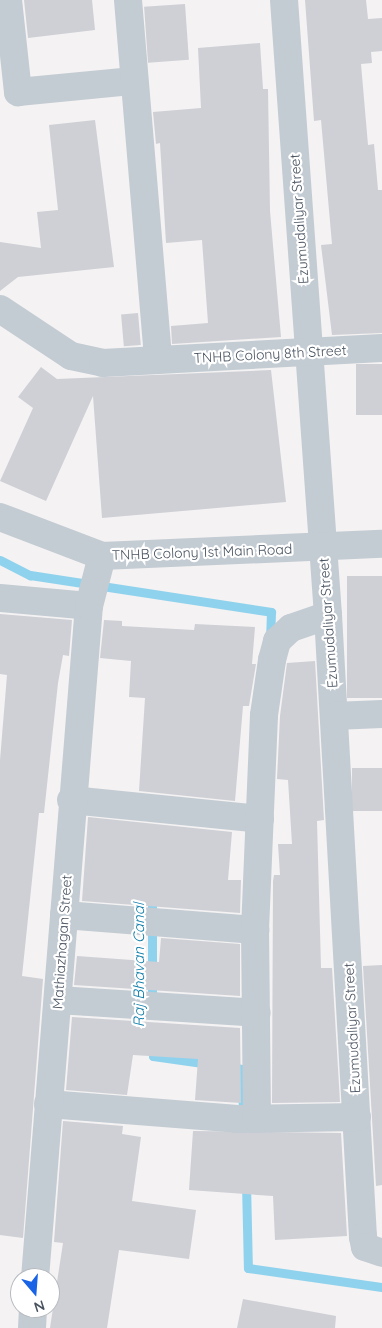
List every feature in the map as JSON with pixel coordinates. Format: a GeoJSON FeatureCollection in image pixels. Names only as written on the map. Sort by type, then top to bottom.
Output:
{"type":"FeatureCollection","features":[{"type":"Feature","properties":{"kind":"street"},"geometry":{"type":"LineString","coordinates":[[8,0],[18,92],[133,81]]}},
{"type":"Feature","properties":{"kind":"street"},"geometry":{"type":"LineString","coordinates":[[128,0],[133,81],[158,360]]}},
{"type":"Feature","properties":{"kind":"street","name":"Ezumudaliyar Street"},"geometry":{"type":"LineString","coordinates":[[284,0],[308,352],[324,548],[357,1117],[374,1250]]}},
{"type":"Feature","properties":{"kind":"street","name":"TNHB Colony 8th Street"},"geometry":{"type":"LineString","coordinates":[[0,309],[71,356],[103,363],[382,348]]}},
{"type":"Feature","properties":{"kind":"street","name":"TNHB Colony 1st Main Road"},"geometry":{"type":"LineString","coordinates":[[0,517],[100,563],[382,544]]}},
{"type":"Feature","properties":{"kind":"street","name":"Mathiazhagan Street"},"geometry":{"type":"LineString","coordinates":[[36,1268],[58,1000],[71,800],[90,602],[100,563]]}},
{"type":"Feature","properties":{"kind":"street"},"geometry":{"type":"LineString","coordinates":[[0,598],[90,602]]}},
{"type":"Feature","properties":{"kind":"street"},"geometry":{"type":"LineString","coordinates":[[257,1119],[255,930],[264,715],[277,641],[291,628],[328,615]]}},
{"type":"Feature","properties":{"kind":"street"},"geometry":{"type":"LineString","coordinates":[[334,716],[382,714]]}},
{"type":"Feature","properties":{"kind":"street"},"geometry":{"type":"LineString","coordinates":[[71,800],[260,819]]}},
{"type":"Feature","properties":{"kind":"street"},"geometry":{"type":"LineString","coordinates":[[64,915],[255,930]]}},
{"type":"Feature","properties":{"kind":"street"},"geometry":{"type":"LineString","coordinates":[[58,1000],[257,1013]]}},
{"type":"Feature","properties":{"kind":"street"},"geometry":{"type":"LineString","coordinates":[[48,1104],[257,1119],[357,1117]]}},
{"type":"Feature","properties":{"kind":"building"},"geometry":{"type":"Polygon","coordinates":[[[24,0],[92,0],[95,30],[28,38],[24,0]]]}},
{"type":"Feature","properties":{"kind":"building"},"geometry":{"type":"Polygon","coordinates":[[[305,0],[366,0],[368,19],[382,18],[382,51],[371,52],[372,63],[361,64],[368,145],[374,144],[378,190],[382,190],[382,333],[332,335],[321,245],[332,244],[321,120],[314,121],[305,0]]]}},
{"type":"Feature","properties":{"kind":"building"},"geometry":{"type":"Polygon","coordinates":[[[185,4],[189,60],[148,63],[144,7],[185,4]]]}},
{"type":"Feature","properties":{"kind":"building"},"geometry":{"type":"Polygon","coordinates":[[[260,43],[263,89],[268,89],[270,211],[281,337],[172,344],[171,326],[208,323],[202,240],[166,243],[160,143],[156,144],[153,112],[201,108],[198,48],[260,43]]]}},
{"type":"Feature","properties":{"kind":"building"},"geometry":{"type":"Polygon","coordinates":[[[95,120],[114,267],[18,277],[0,291],[0,242],[41,248],[37,212],[58,210],[49,125],[95,120]]]}},
{"type":"Feature","properties":{"kind":"building"},"geometry":{"type":"Polygon","coordinates":[[[138,313],[141,345],[124,346],[121,314],[138,313]]]}},
{"type":"Feature","properties":{"kind":"building"},"geometry":{"type":"Polygon","coordinates":[[[356,364],[382,364],[382,415],[356,415],[356,364]]]}},
{"type":"Feature","properties":{"kind":"building"},"geometry":{"type":"Polygon","coordinates":[[[41,367],[57,379],[271,370],[286,502],[102,518],[93,396],[46,501],[0,481],[33,408],[18,397],[41,367]]]}},
{"type":"Feature","properties":{"kind":"building"},"geometry":{"type":"Polygon","coordinates":[[[347,576],[382,576],[382,698],[347,698],[347,576]]]}},
{"type":"Feature","properties":{"kind":"building"},"geometry":{"type":"Polygon","coordinates":[[[0,614],[72,620],[69,656],[63,655],[58,683],[44,813],[39,813],[22,976],[43,979],[23,1238],[0,1235],[0,760],[7,675],[0,674],[0,614]]]}},
{"type":"Feature","properties":{"kind":"building"},"geometry":{"type":"Polygon","coordinates":[[[104,620],[122,621],[122,626],[194,630],[195,624],[255,627],[252,664],[256,664],[249,706],[243,706],[235,801],[139,791],[145,698],[129,697],[131,661],[100,658],[104,620]]]}},
{"type":"Feature","properties":{"kind":"building"},"geometry":{"type":"Polygon","coordinates":[[[315,661],[324,820],[317,821],[321,968],[332,968],[340,1102],[272,1103],[273,881],[274,875],[280,875],[278,844],[292,844],[288,780],[277,779],[280,716],[287,663],[315,661]]]}},
{"type":"Feature","properties":{"kind":"building"},"geometry":{"type":"Polygon","coordinates":[[[352,768],[382,768],[382,811],[352,811],[352,768]]]}},
{"type":"Feature","properties":{"kind":"building"},"geometry":{"type":"Polygon","coordinates":[[[88,817],[232,832],[228,880],[241,880],[240,913],[82,901],[88,817]]]}},
{"type":"Feature","properties":{"kind":"building"},"geometry":{"type":"Polygon","coordinates":[[[161,938],[240,944],[240,996],[74,985],[77,956],[159,962],[161,938]]]}},
{"type":"Feature","properties":{"kind":"building"},"geometry":{"type":"Polygon","coordinates":[[[382,965],[382,1185],[376,1186],[363,966],[382,965]]]}},
{"type":"Feature","properties":{"kind":"building"},"geometry":{"type":"Polygon","coordinates":[[[72,1017],[240,1028],[241,1103],[195,1100],[198,1059],[133,1055],[127,1095],[66,1090],[72,1017]]]}},
{"type":"Feature","properties":{"kind":"building"},"geometry":{"type":"Polygon","coordinates":[[[63,1121],[123,1126],[122,1134],[141,1137],[132,1201],[196,1210],[189,1259],[119,1250],[107,1328],[50,1328],[52,1318],[60,1318],[59,1268],[63,1243],[54,1242],[63,1121]]]}},
{"type":"Feature","properties":{"kind":"building"},"geometry":{"type":"Polygon","coordinates":[[[193,1131],[341,1133],[347,1236],[275,1240],[273,1196],[189,1190],[193,1131]]]}},
{"type":"Feature","properties":{"kind":"building"},"geometry":{"type":"Polygon","coordinates":[[[243,1299],[336,1316],[335,1328],[237,1328],[243,1299]]]}},
{"type":"Feature","properties":{"kind":"waterway","name":"Raj Bhavan Canal"},"geometry":{"type":"LineString","coordinates":[[0,560],[30,575],[271,612],[270,640]]}},
{"type":"Feature","properties":{"kind":"waterway","name":"Raj Bhavan Canal"},"geometry":{"type":"LineString","coordinates":[[152,895],[152,1005]]}},
{"type":"Feature","properties":{"kind":"waterway","name":"Raj Bhavan Canal"},"geometry":{"type":"LineString","coordinates":[[153,1048],[153,1056],[209,1064]]}},
{"type":"Feature","properties":{"kind":"waterway","name":"Raj Bhavan Canal"},"geometry":{"type":"LineString","coordinates":[[229,1067],[242,1069],[243,1115]]}},
{"type":"Feature","properties":{"kind":"waterway","name":"Raj Bhavan Canal"},"geometry":{"type":"LineString","coordinates":[[246,1183],[248,1268],[382,1287]]}}]}
